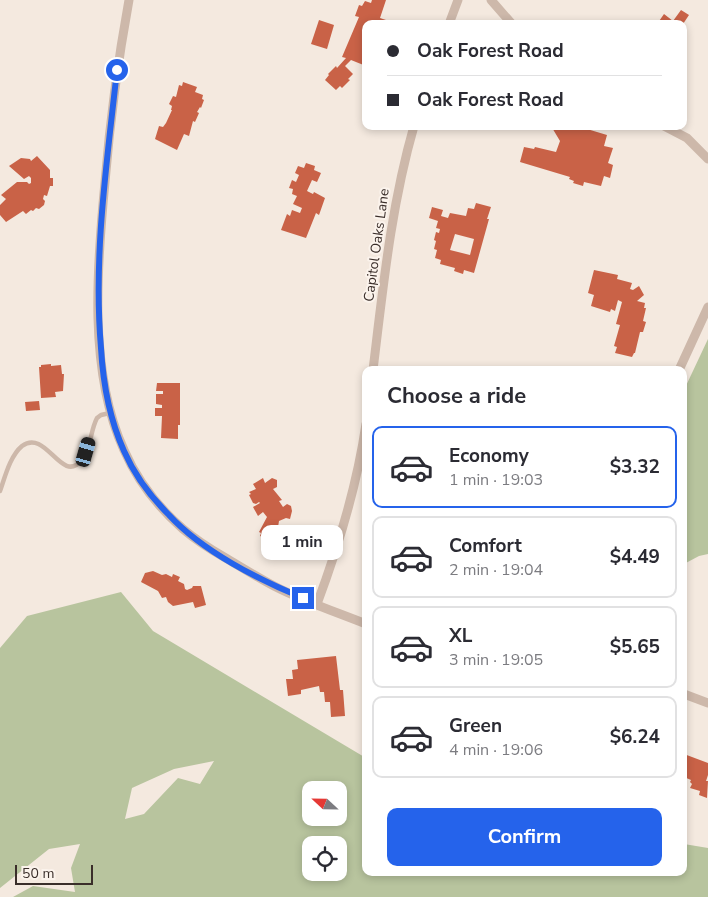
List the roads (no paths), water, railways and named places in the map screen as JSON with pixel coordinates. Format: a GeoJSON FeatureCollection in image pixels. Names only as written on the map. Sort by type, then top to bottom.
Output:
{"type":"FeatureCollection","features":[{"type":"Feature","properties":{"kind":"street"},"geometry":{"type":"LineString","coordinates":[[129,0],[119,51],[98,250],[98,314],[106,399],[124,451],[138,477],[168,515],[184,530],[206,546],[276,587],[362,622]]}},
{"type":"Feature","properties":{"kind":"street"},"geometry":{"type":"LineString","coordinates":[[450,20],[458,0]]}},
{"type":"Feature","properties":{"kind":"street"},"geometry":{"type":"LineString","coordinates":[[491,0],[508,20]]}},
{"type":"Feature","properties":{"kind":"street","name":"Capitol Oaks Lane"},"geometry":{"type":"LineString","coordinates":[[374,366],[392,221],[398,188],[413,130]]}},
{"type":"Feature","properties":{"kind":"street"},"geometry":{"type":"LineString","coordinates":[[672,130],[688,138],[708,159]]}},
{"type":"Feature","properties":{"kind":"street"},"geometry":{"type":"LineString","coordinates":[[681,366],[708,306]]}},
{"type":"Feature","properties":{"kind":"street"},"geometry":{"type":"LineString","coordinates":[[317,604],[336,554],[350,506],[362,451]]}},
{"type":"Feature","properties":{"kind":"street"},"geometry":{"type":"LineString","coordinates":[[687,695],[708,703]]}},
{"type":"Feature","properties":{"kind":"lane"},"geometry":{"type":"LineString","coordinates":[[0,491],[13,460],[22,446],[28,443],[38,444],[44,447],[62,464],[69,467],[75,466],[83,459],[97,418],[110,413]]}}]}
